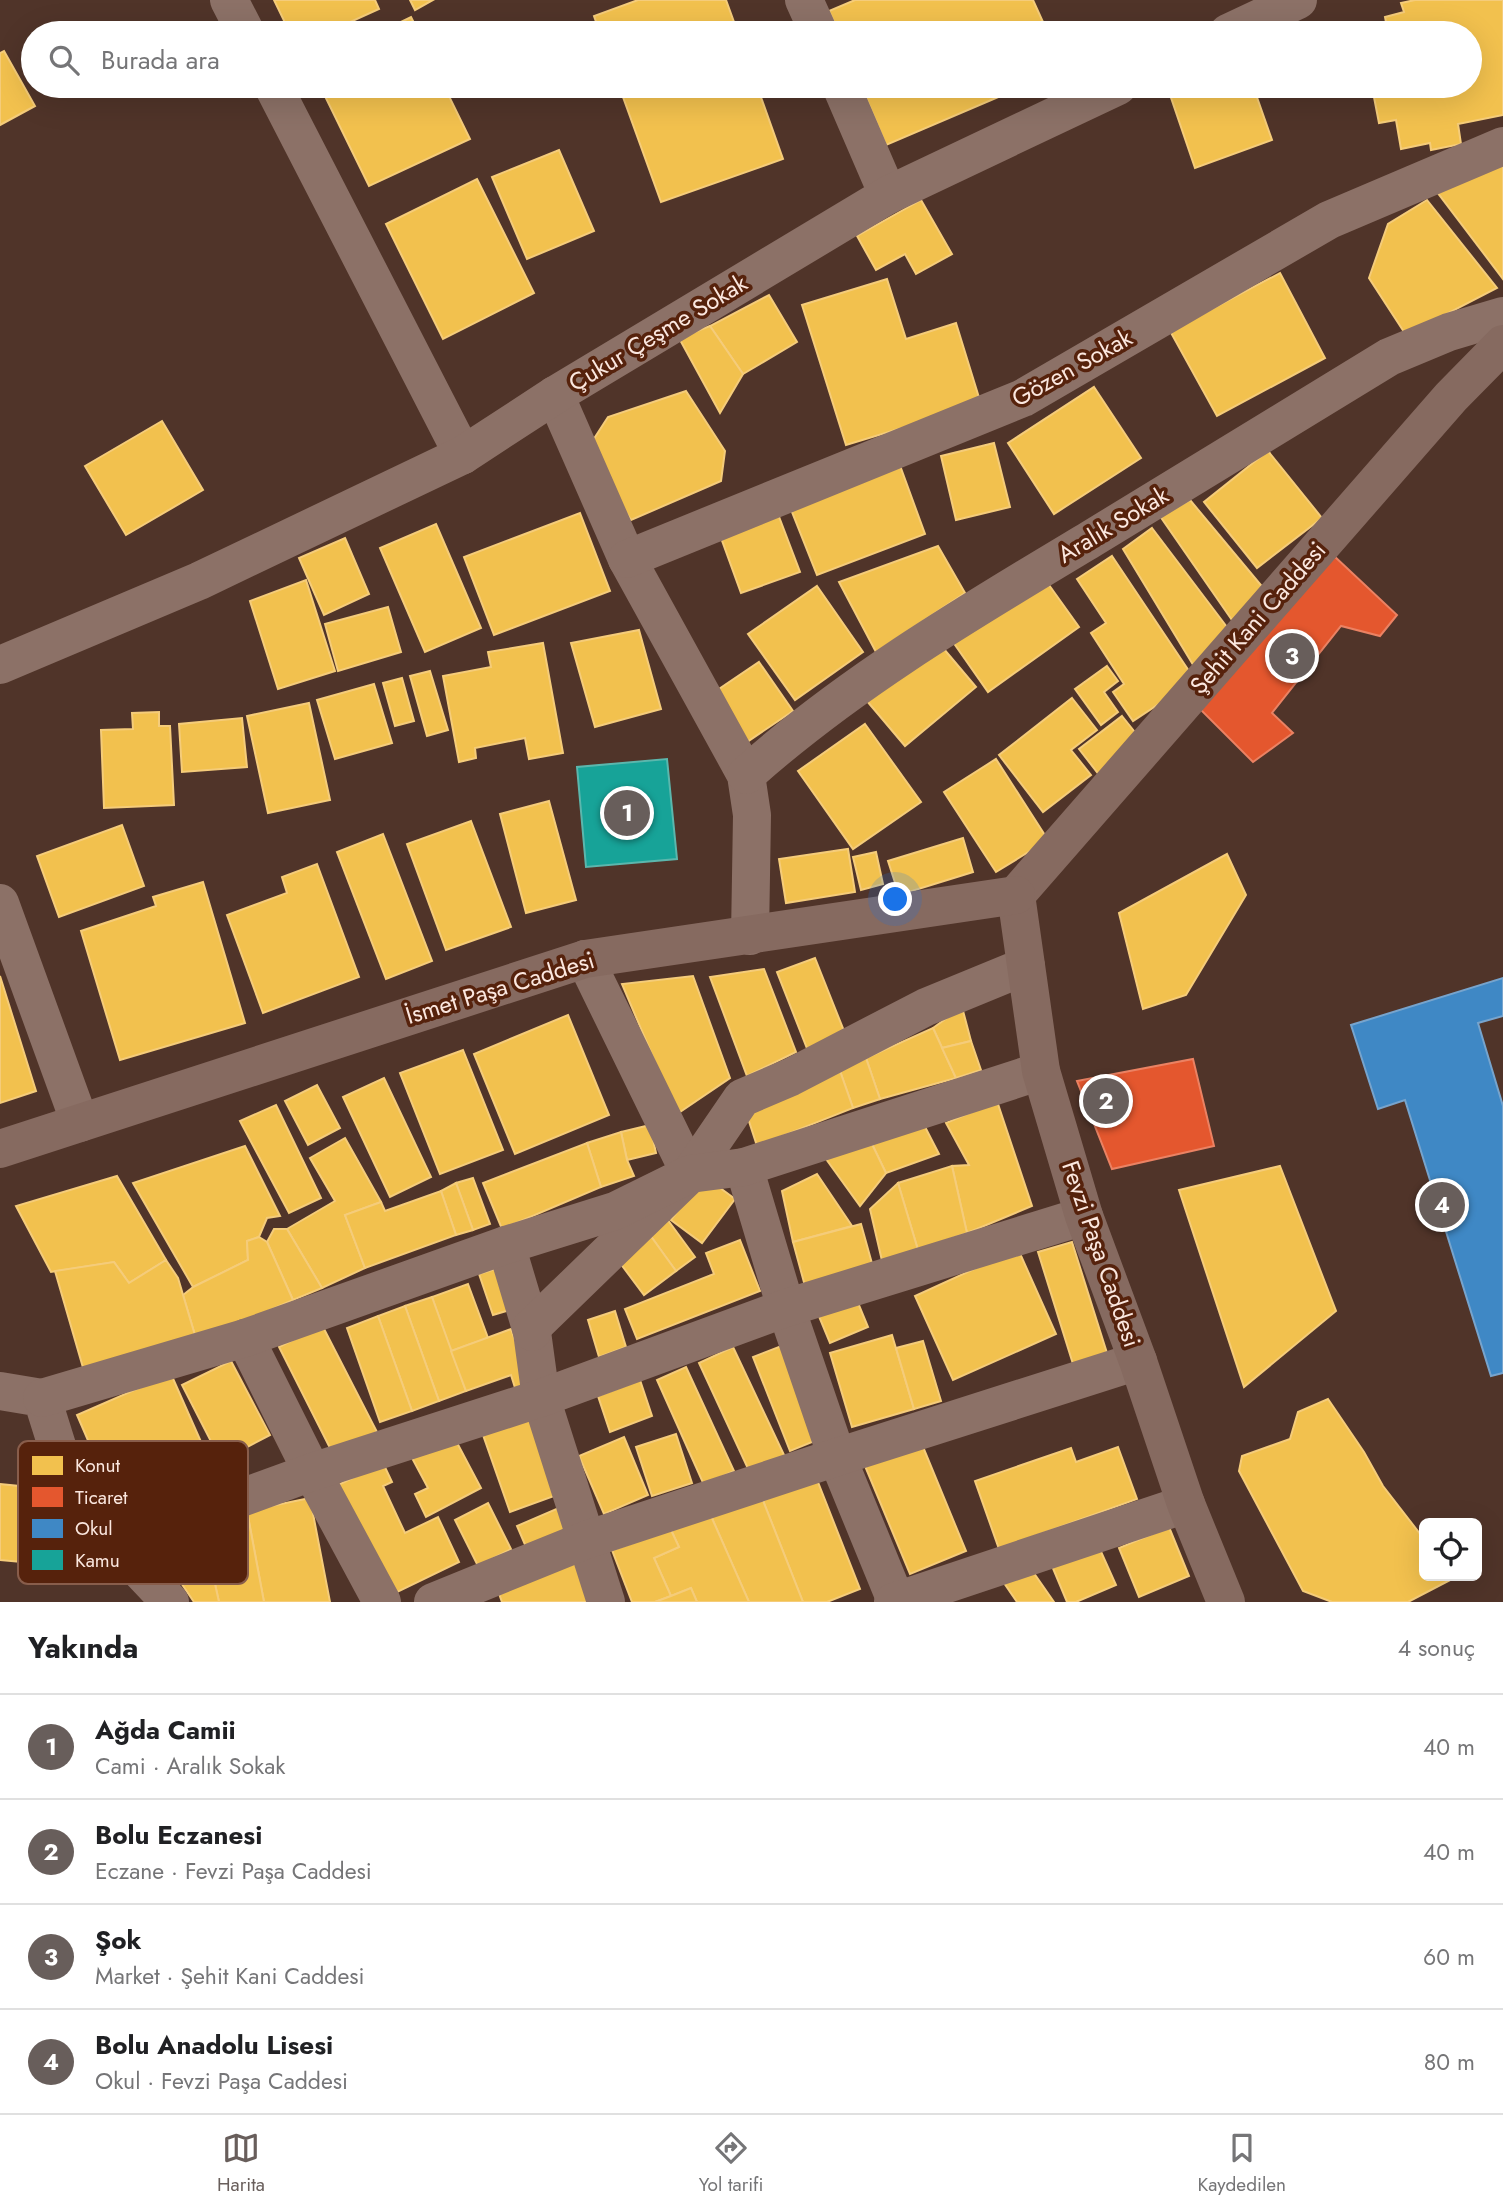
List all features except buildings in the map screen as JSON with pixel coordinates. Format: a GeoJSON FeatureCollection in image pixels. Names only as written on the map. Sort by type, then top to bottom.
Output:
{"type":"FeatureCollection","features":[{"type":"Feature","properties":{"kind":"main road","name":"Şehit Kani Caddesi"},"geometry":{"type":"LineString","coordinates":[[1016,895],[1451,397],[1503,344]]}},
{"type":"Feature","properties":{"kind":"main road","name":"İsmet Paşa Caddesi"},"geometry":{"type":"LineString","coordinates":[[0,1149],[585,958],[1016,895]]}},
{"type":"Feature","properties":{"kind":"main road","name":"Fevzi Paşa Caddesi"},"geometry":{"type":"LineString","coordinates":[[1016,895],[1041,1071],[1084,1216],[1138,1361],[1186,1504],[1226,1602]]}},
{"type":"Feature","properties":{"kind":"street"},"geometry":{"type":"LineString","coordinates":[[229,0],[240,21]]}},
{"type":"Feature","properties":{"kind":"street"},"geometry":{"type":"LineString","coordinates":[[804,0],[814,21]]}},
{"type":"Feature","properties":{"kind":"street"},"geometry":{"type":"LineString","coordinates":[[1253,21],[1298,0]]}},
{"type":"Feature","properties":{"kind":"street"},"geometry":{"type":"LineString","coordinates":[[279,98],[463,455]]}},
{"type":"Feature","properties":{"kind":"street"},"geometry":{"type":"LineString","coordinates":[[846,98],[888,195]]}},
{"type":"Feature","properties":{"kind":"street","name":"Çukur Çeşme Sokak"},"geometry":{"type":"LineString","coordinates":[[0,665],[199,581],[463,455],[555,395],[888,195],[1093,98]]}},
{"type":"Feature","properties":{"kind":"street","name":"Gözen Sokak"},"geometry":{"type":"LineString","coordinates":[[627,559],[1023,398],[1329,220],[1503,146]]}},
{"type":"Feature","properties":{"kind":"street","name":"Aralık Sokak"},"geometry":{"type":"LineString","coordinates":[[746,775],[856,689],[966,613],[1389,357],[1450,332],[1503,316]]}},
{"type":"Feature","properties":{"kind":"street"},"geometry":{"type":"LineString","coordinates":[[555,395],[627,559],[746,775],[752,815],[750,936]]}},
{"type":"Feature","properties":{"kind":"street"},"geometry":{"type":"LineString","coordinates":[[0,903],[80,1124]]}},
{"type":"Feature","properties":{"kind":"street"},"geometry":{"type":"LineString","coordinates":[[585,958],[690,1174]]}},
{"type":"Feature","properties":{"kind":"street"},"geometry":{"type":"LineString","coordinates":[[532,1332],[531,1328],[690,1174],[742,1098],[791,1077],[926,1007],[1026,966]]}},
{"type":"Feature","properties":{"kind":"street"},"geometry":{"type":"LineString","coordinates":[[0,1391],[42,1398],[246,1338],[506,1245],[615,1211],[690,1174],[744,1167],[1041,1071]]}},
{"type":"Feature","properties":{"kind":"street"},"geometry":{"type":"LineString","coordinates":[[744,1167],[786,1308],[836,1457],[895,1602],[1186,1504]]}},
{"type":"Feature","properties":{"kind":"street"},"geometry":{"type":"LineString","coordinates":[[248,1495],[541,1398],[786,1308],[1084,1216]]}},
{"type":"Feature","properties":{"kind":"street"},"geometry":{"type":"LineString","coordinates":[[506,1245],[532,1332],[541,1398],[606,1602]]}},
{"type":"Feature","properties":{"kind":"street"},"geometry":{"type":"LineString","coordinates":[[246,1338],[312,1472],[382,1602]]}},
{"type":"Feature","properties":{"kind":"street"},"geometry":{"type":"LineString","coordinates":[[433,1602],[586,1540],[1138,1361]]}},
{"type":"Feature","properties":{"kind":"street"},"geometry":{"type":"LineString","coordinates":[[42,1398],[55,1441]]}},
{"type":"Feature","properties":{"kind":"street"},"geometry":{"type":"LineString","coordinates":[[153,1584],[170,1602]]}},
{"type":"Feature","properties":{"kind":"place","name":"Şok"},"geometry":{"type":"Point","coordinates":[1292,656]}},
{"type":"Feature","properties":{"kind":"place","name":"Ağda Camii"},"geometry":{"type":"Point","coordinates":[627,813]}},
{"type":"Feature","properties":{"kind":"place","name":"Bolu Eczanesi"},"geometry":{"type":"Point","coordinates":[1106,1101]}},
{"type":"Feature","properties":{"kind":"place","name":"Bolu Anadolu Lisesi"},"geometry":{"type":"Point","coordinates":[1442,1205]}}]}
